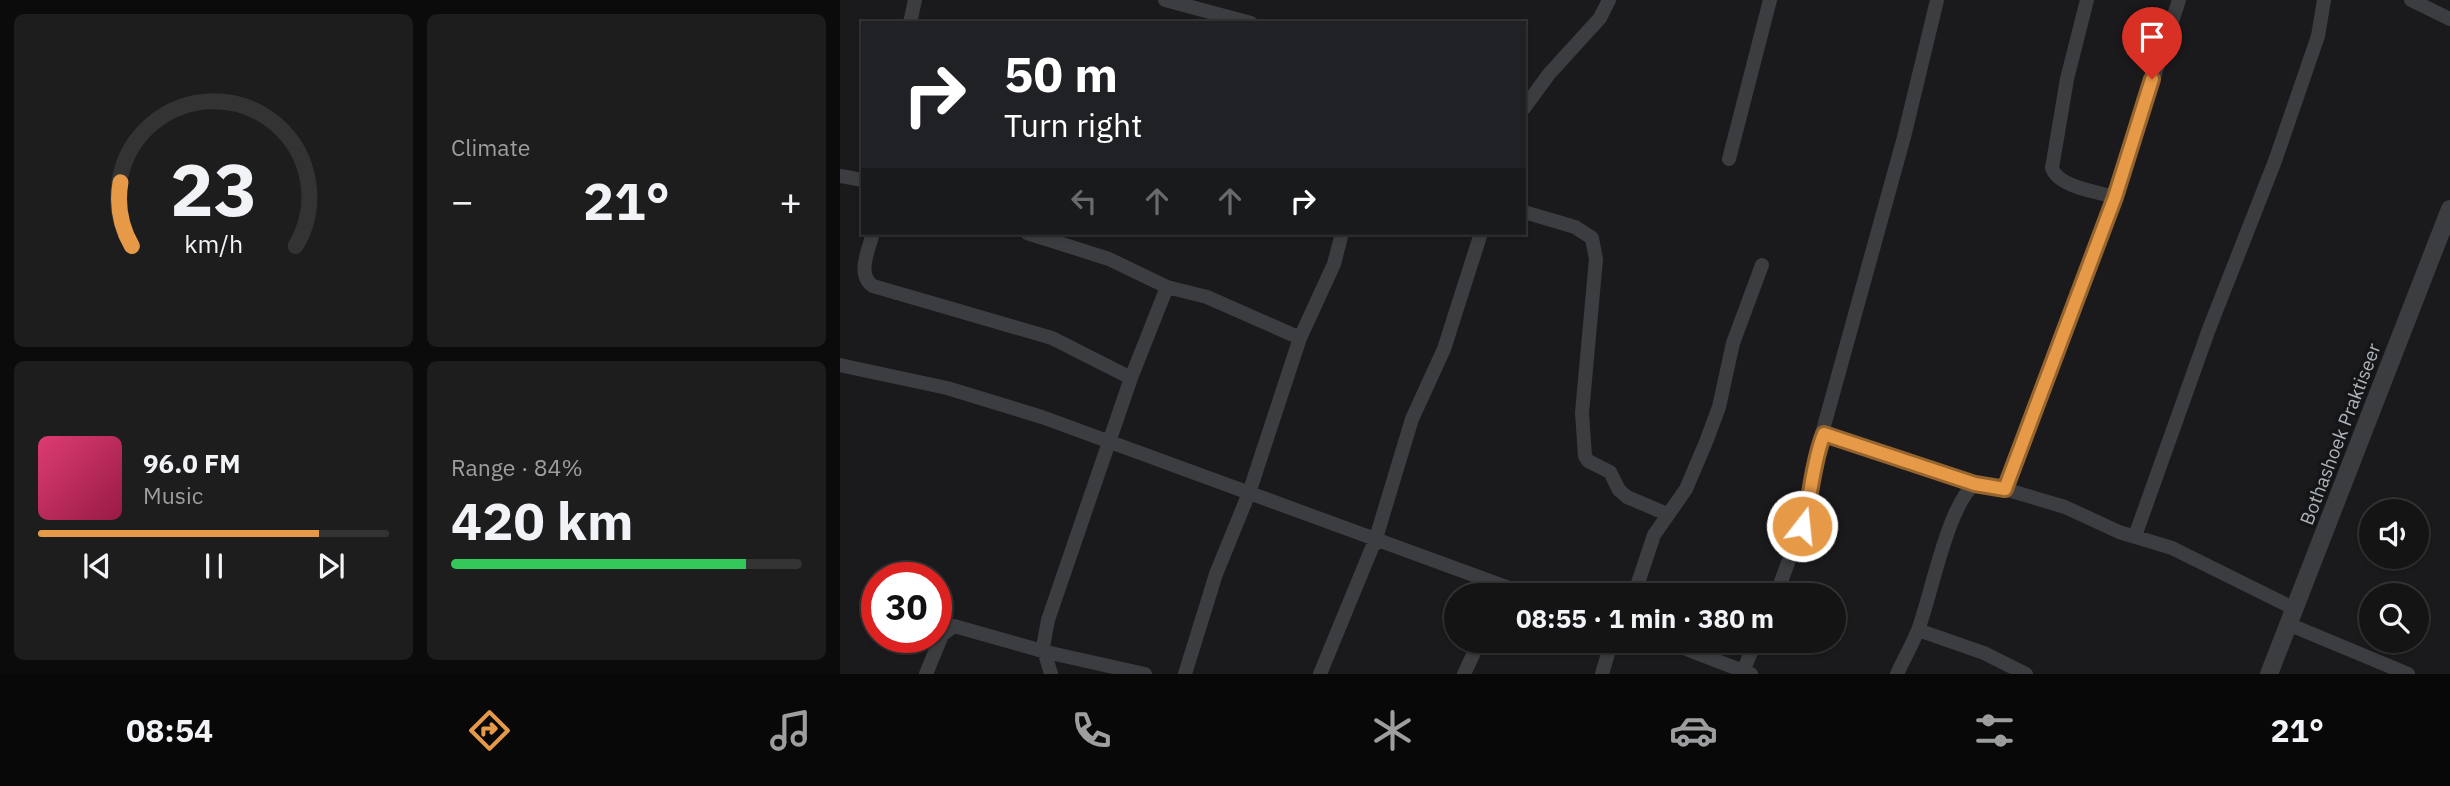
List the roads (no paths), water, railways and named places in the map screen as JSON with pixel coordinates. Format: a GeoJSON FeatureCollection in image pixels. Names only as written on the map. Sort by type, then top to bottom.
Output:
{"type":"FeatureCollection","features":[{"type":"Feature","properties":{"kind":"street"},"geometry":{"type":"LineString","coordinates":[[910,21],[915,0]]}},
{"type":"Feature","properties":{"kind":"street"},"geometry":{"type":"LineString","coordinates":[[1164,0],[1243,21]]}},
{"type":"Feature","properties":{"kind":"street"},"geometry":{"type":"LineString","coordinates":[[1526,105],[1549,74],[1600,18],[1609,0]]}},
{"type":"Feature","properties":{"kind":"street"},"geometry":{"type":"LineString","coordinates":[[1729,159],[1770,0]]}},
{"type":"Feature","properties":{"kind":"street"},"geometry":{"type":"LineString","coordinates":[[1780,583],[1808,509],[1816,459],[1842,356],[1904,137],[1937,0]]}},
{"type":"Feature","properties":{"kind":"street"},"geometry":{"type":"LineString","coordinates":[[2087,0],[2067,79],[2052,168],[2054,174],[2063,181],[2115,197]]}},
{"type":"Feature","properties":{"kind":"street"},"geometry":{"type":"LineString","coordinates":[[2005,489],[2115,197],[2179,0]]}},
{"type":"Feature","properties":{"kind":"street"},"geometry":{"type":"LineString","coordinates":[[2134,536],[2209,329],[2275,161],[2318,36],[2324,0]]}},
{"type":"Feature","properties":{"kind":"street"},"geometry":{"type":"LineString","coordinates":[[2411,0],[2450,19]]}},
{"type":"Feature","properties":{"kind":"street"},"geometry":{"type":"LineString","coordinates":[[840,176],[861,180]]}},
{"type":"Feature","properties":{"kind":"street","name":"Bothashoek Praktiseer"},"geometry":{"type":"LineString","coordinates":[[2269,674],[2450,209]]}},
{"type":"Feature","properties":{"kind":"street"},"geometry":{"type":"LineString","coordinates":[[1526,213],[1575,227],[1592,238],[1596,259],[1582,413],[1585,456],[1588,461],[1610,472],[1619,489],[1627,496],[1667,514]]}},
{"type":"Feature","properties":{"kind":"street"},"geometry":{"type":"LineString","coordinates":[[872,235],[863,271],[865,279],[873,286],[1052,338],[1131,378]]}},
{"type":"Feature","properties":{"kind":"street"},"geometry":{"type":"LineString","coordinates":[[1033,235],[1109,259],[1167,287],[1207,297],[1300,338]]}},
{"type":"Feature","properties":{"kind":"street"},"geometry":{"type":"LineString","coordinates":[[1185,674],[1216,574],[1249,493],[1300,338],[1334,264],[1341,235]]}},
{"type":"Feature","properties":{"kind":"street"},"geometry":{"type":"LineString","coordinates":[[1320,674],[1376,538],[1412,419],[1444,349],[1481,235]]}},
{"type":"Feature","properties":{"kind":"street"},"geometry":{"type":"LineString","coordinates":[[1638,583],[1646,554],[1667,514],[1686,489],[1706,442],[1719,407],[1733,342],[1762,265]]}},
{"type":"Feature","properties":{"kind":"street"},"geometry":{"type":"LineString","coordinates":[[1051,674],[1043,638],[1048,621],[1131,378],[1167,287]]}},
{"type":"Feature","properties":{"kind":"street"},"geometry":{"type":"LineString","coordinates":[[840,365],[947,388],[1110,440],[1376,538],[1484,583]]}},
{"type":"Feature","properties":{"kind":"street"},"geometry":{"type":"LineString","coordinates":[[1824,434],[1975,484],[2005,489],[2065,507],[2134,536],[2184,553],[2291,616],[2408,674]]}},
{"type":"Feature","properties":{"kind":"street"},"geometry":{"type":"LineString","coordinates":[[1897,674],[1918,630],[1963,498],[1975,484]]}},
{"type":"Feature","properties":{"kind":"street"},"geometry":{"type":"LineString","coordinates":[[926,674],[943,635],[954,626],[1046,652],[1145,674]]}},
{"type":"Feature","properties":{"kind":"street"},"geometry":{"type":"LineString","coordinates":[[1918,630],[1984,653],[2026,674]]}},
{"type":"Feature","properties":{"kind":"street"},"geometry":{"type":"LineString","coordinates":[[1464,674],[1474,653]]}},
{"type":"Feature","properties":{"kind":"street"},"geometry":{"type":"LineString","coordinates":[[1602,674],[1608,653]]}},
{"type":"Feature","properties":{"kind":"street"},"geometry":{"type":"LineString","coordinates":[[1696,653],[1746,673],[1752,653]]}}]}
